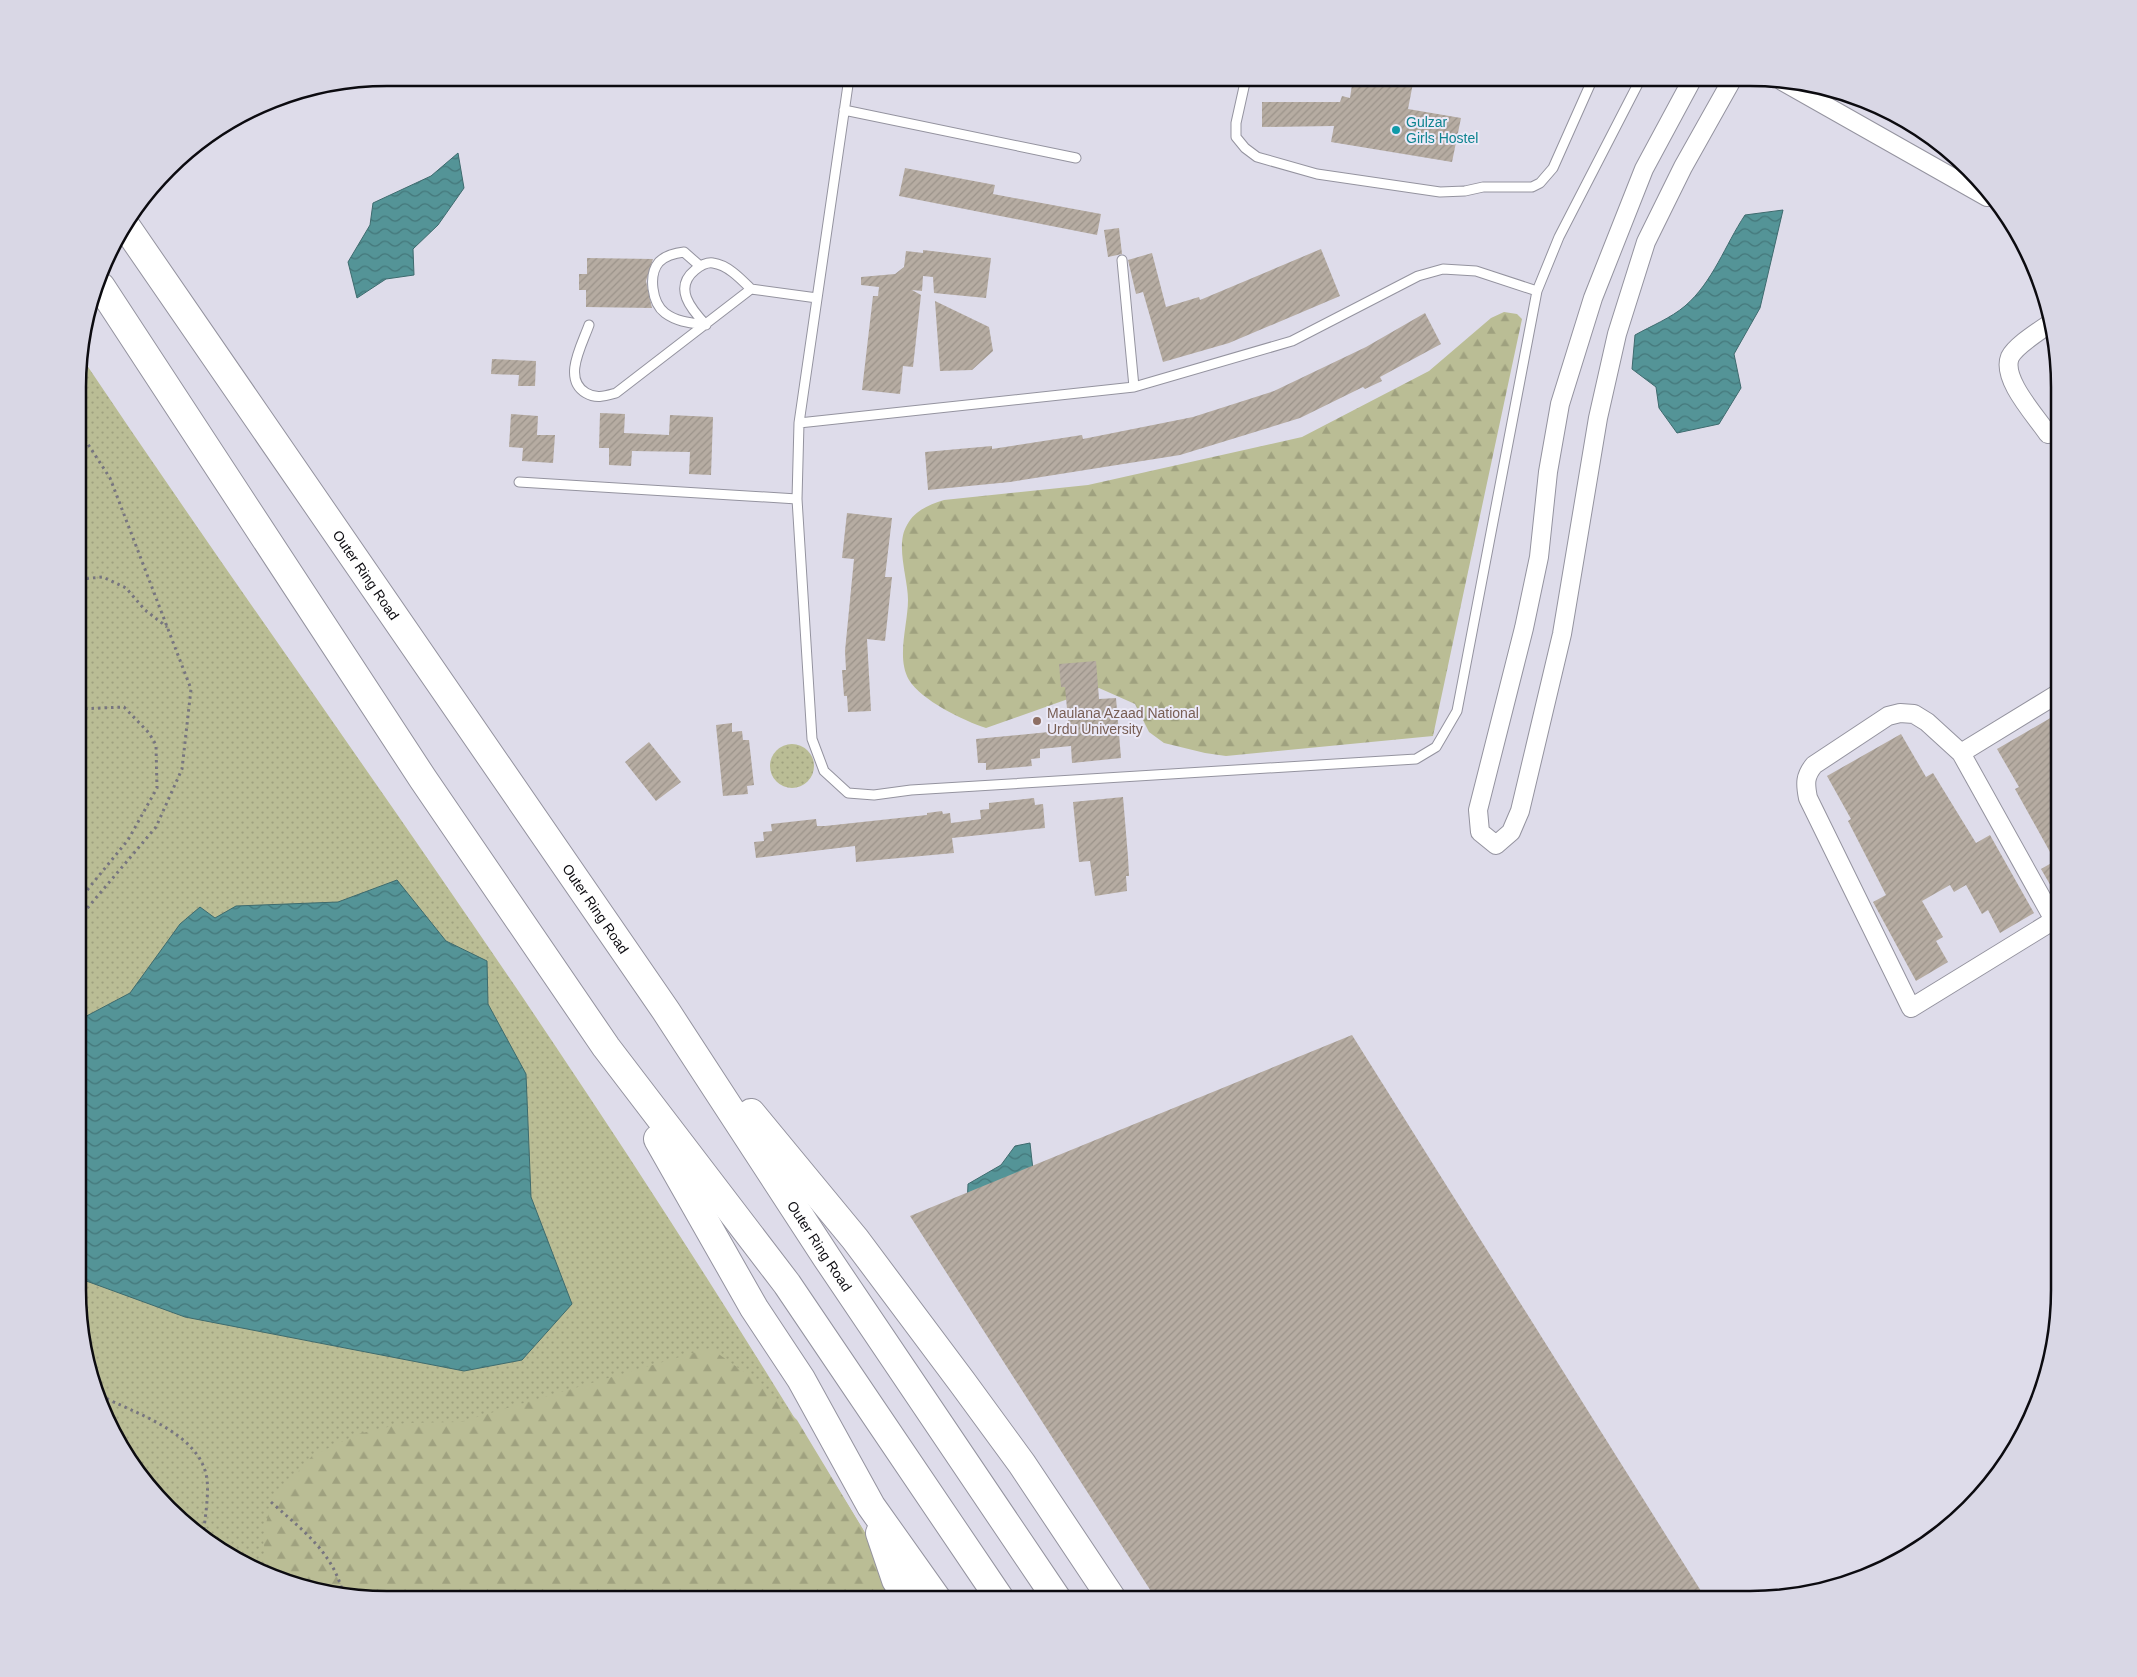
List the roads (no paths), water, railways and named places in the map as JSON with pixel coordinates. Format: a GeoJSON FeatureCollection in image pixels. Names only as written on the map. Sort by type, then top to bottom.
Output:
{"type":"FeatureCollection","features":[{"type":"Feature","properties":{"kind":"highway","name":"Outer Ring Road"},"geometry":{"type":"LineString","coordinates":[[130,232],[666,1011],[827,1258],[1052,1591]]}},
{"type":"Feature","properties":{"kind":"highway"},"geometry":{"type":"LineString","coordinates":[[102,289],[423,779],[606,1047],[787,1284],[995,1591]]}},
{"type":"Feature","properties":{"kind":"highway"},"geometry":{"type":"LineString","coordinates":[[666,1011],[855,1239],[1022,1464],[1107,1591]]}},
{"type":"Feature","properties":{"kind":"highway"},"geometry":{"type":"LineString","coordinates":[[606,1047],[754,1308],[801,1379],[871,1506],[931,1591]]}},
{"type":"Feature","properties":{"kind":"highway"},"geometry":{"type":"LineString","coordinates":[[871,1506],[896,1580],[903,1591]]}},
{"type":"Feature","properties":{"kind":"street"},"geometry":{"type":"LineString","coordinates":[[1689,86],[1644,169],[1593,298],[1560,404],[1548,472],[1539,557],[1524,628],[1478,810],[1480,832],[1496,845],[1511,832],[1522,802],[1562,634],[1598,418],[1617,334],[1646,242],[1683,167],[1729,86]]}},
{"type":"Feature","properties":{"kind":"street"},"geometry":{"type":"LineString","coordinates":[[1799,90],[1980,194]]}},
{"type":"Feature","properties":{"kind":"street"},"geometry":{"type":"LineString","coordinates":[[2045,327],[2018,348],[2010,357],[2008,369],[2011,381],[2048,434]]}},
{"type":"Feature","properties":{"kind":"street"},"geometry":{"type":"LineString","coordinates":[[1960,753],[2051,698]]}},
{"type":"Feature","properties":{"kind":"street"},"geometry":{"type":"LineString","coordinates":[[2051,910],[1960,753],[1927,722],[1914,714],[1900,712],[1880,722],[1814,764],[1807,774],[1805,783],[1808,798],[1911,1008],[2051,922]]}},
{"type":"Feature","properties":{"kind":"lane"},"geometry":{"type":"LineString","coordinates":[[848,86],[799,423],[796,500],[812,739],[824,771],[848,793],[874,796],[910,790],[1416,759],[1436,746],[1457,711],[1537,290],[1559,237],[1637,86]]}},
{"type":"Feature","properties":{"kind":"lane"},"geometry":{"type":"LineString","coordinates":[[1244,86],[1236,123],[1236,137],[1245,148],[1257,157],[1317,174],[1440,192],[1464,191],[1483,186],[1532,186],[1540,183],[1553,168],[1589,86]]}},
{"type":"Feature","properties":{"kind":"lane"},"geometry":{"type":"LineString","coordinates":[[844,110],[1076,158]]}},
{"type":"Feature","properties":{"kind":"lane"},"geometry":{"type":"LineString","coordinates":[[700,266],[684,252],[674,253],[664,258],[657,264],[654,274],[655,300],[658,306],[672,318],[706,324]]}},
{"type":"Feature","properties":{"kind":"lane"},"geometry":{"type":"LineString","coordinates":[[1122,260],[1134,387]]}},
{"type":"Feature","properties":{"kind":"lane"},"geometry":{"type":"LineString","coordinates":[[706,324],[688,306],[684,290],[688,275],[700,266],[713,263],[738,276],[751,289],[817,298]]}},
{"type":"Feature","properties":{"kind":"lane"},"geometry":{"type":"LineString","coordinates":[[799,423],[1134,387],[1292,341],[1418,276],[1443,269],[1476,271],[1537,290]]}},
{"type":"Feature","properties":{"kind":"lane"},"geometry":{"type":"LineString","coordinates":[[589,325],[575,368],[574,380],[580,389],[589,395],[602,397],[616,392],[751,289]]}},
{"type":"Feature","properties":{"kind":"lane"},"geometry":{"type":"LineString","coordinates":[[519,482],[796,500]]}},
{"type":"Feature","properties":{"kind":"water"},"geometry":{"type":"Polygon","coordinates":[[[458,153],[464,188],[438,225],[413,249],[414,275],[386,279],[357,298],[348,262],[370,225],[373,203],[431,176],[458,153]]]}},
{"type":"Feature","properties":{"kind":"water"},"geometry":{"type":"Polygon","coordinates":[[[1783,210],[1760,308],[1734,354],[1741,388],[1719,424],[1677,433],[1659,408],[1656,387],[1632,369],[1635,335],[1674,314],[1695,296],[1711,275],[1745,215],[1783,210]]]}},
{"type":"Feature","properties":{"kind":"water"},"geometry":{"type":"Polygon","coordinates":[[[397,880],[446,941],[487,961],[488,1004],[526,1074],[531,1197],[572,1304],[522,1360],[464,1371],[185,1317],[86,1281],[86,1016],[130,993],[180,924],[200,907],[215,918],[236,906],[338,902],[397,880]]]}},
{"type":"Feature","properties":{"kind":"water"},"geometry":{"type":"Polygon","coordinates":[[[1030,1143],[1034,1179],[967,1208],[968,1184],[1001,1165],[1015,1146],[1030,1143]]]}},
{"type":"Feature","properties":{"kind":"place","name":"Gulzar Girls Hostel"},"geometry":{"type":"Point","coordinates":[1396,130]}},
{"type":"Feature","properties":{"kind":"place","name":"Maulana Azaad National Urdu University"},"geometry":{"type":"Point","coordinates":[1037,721]}}]}
